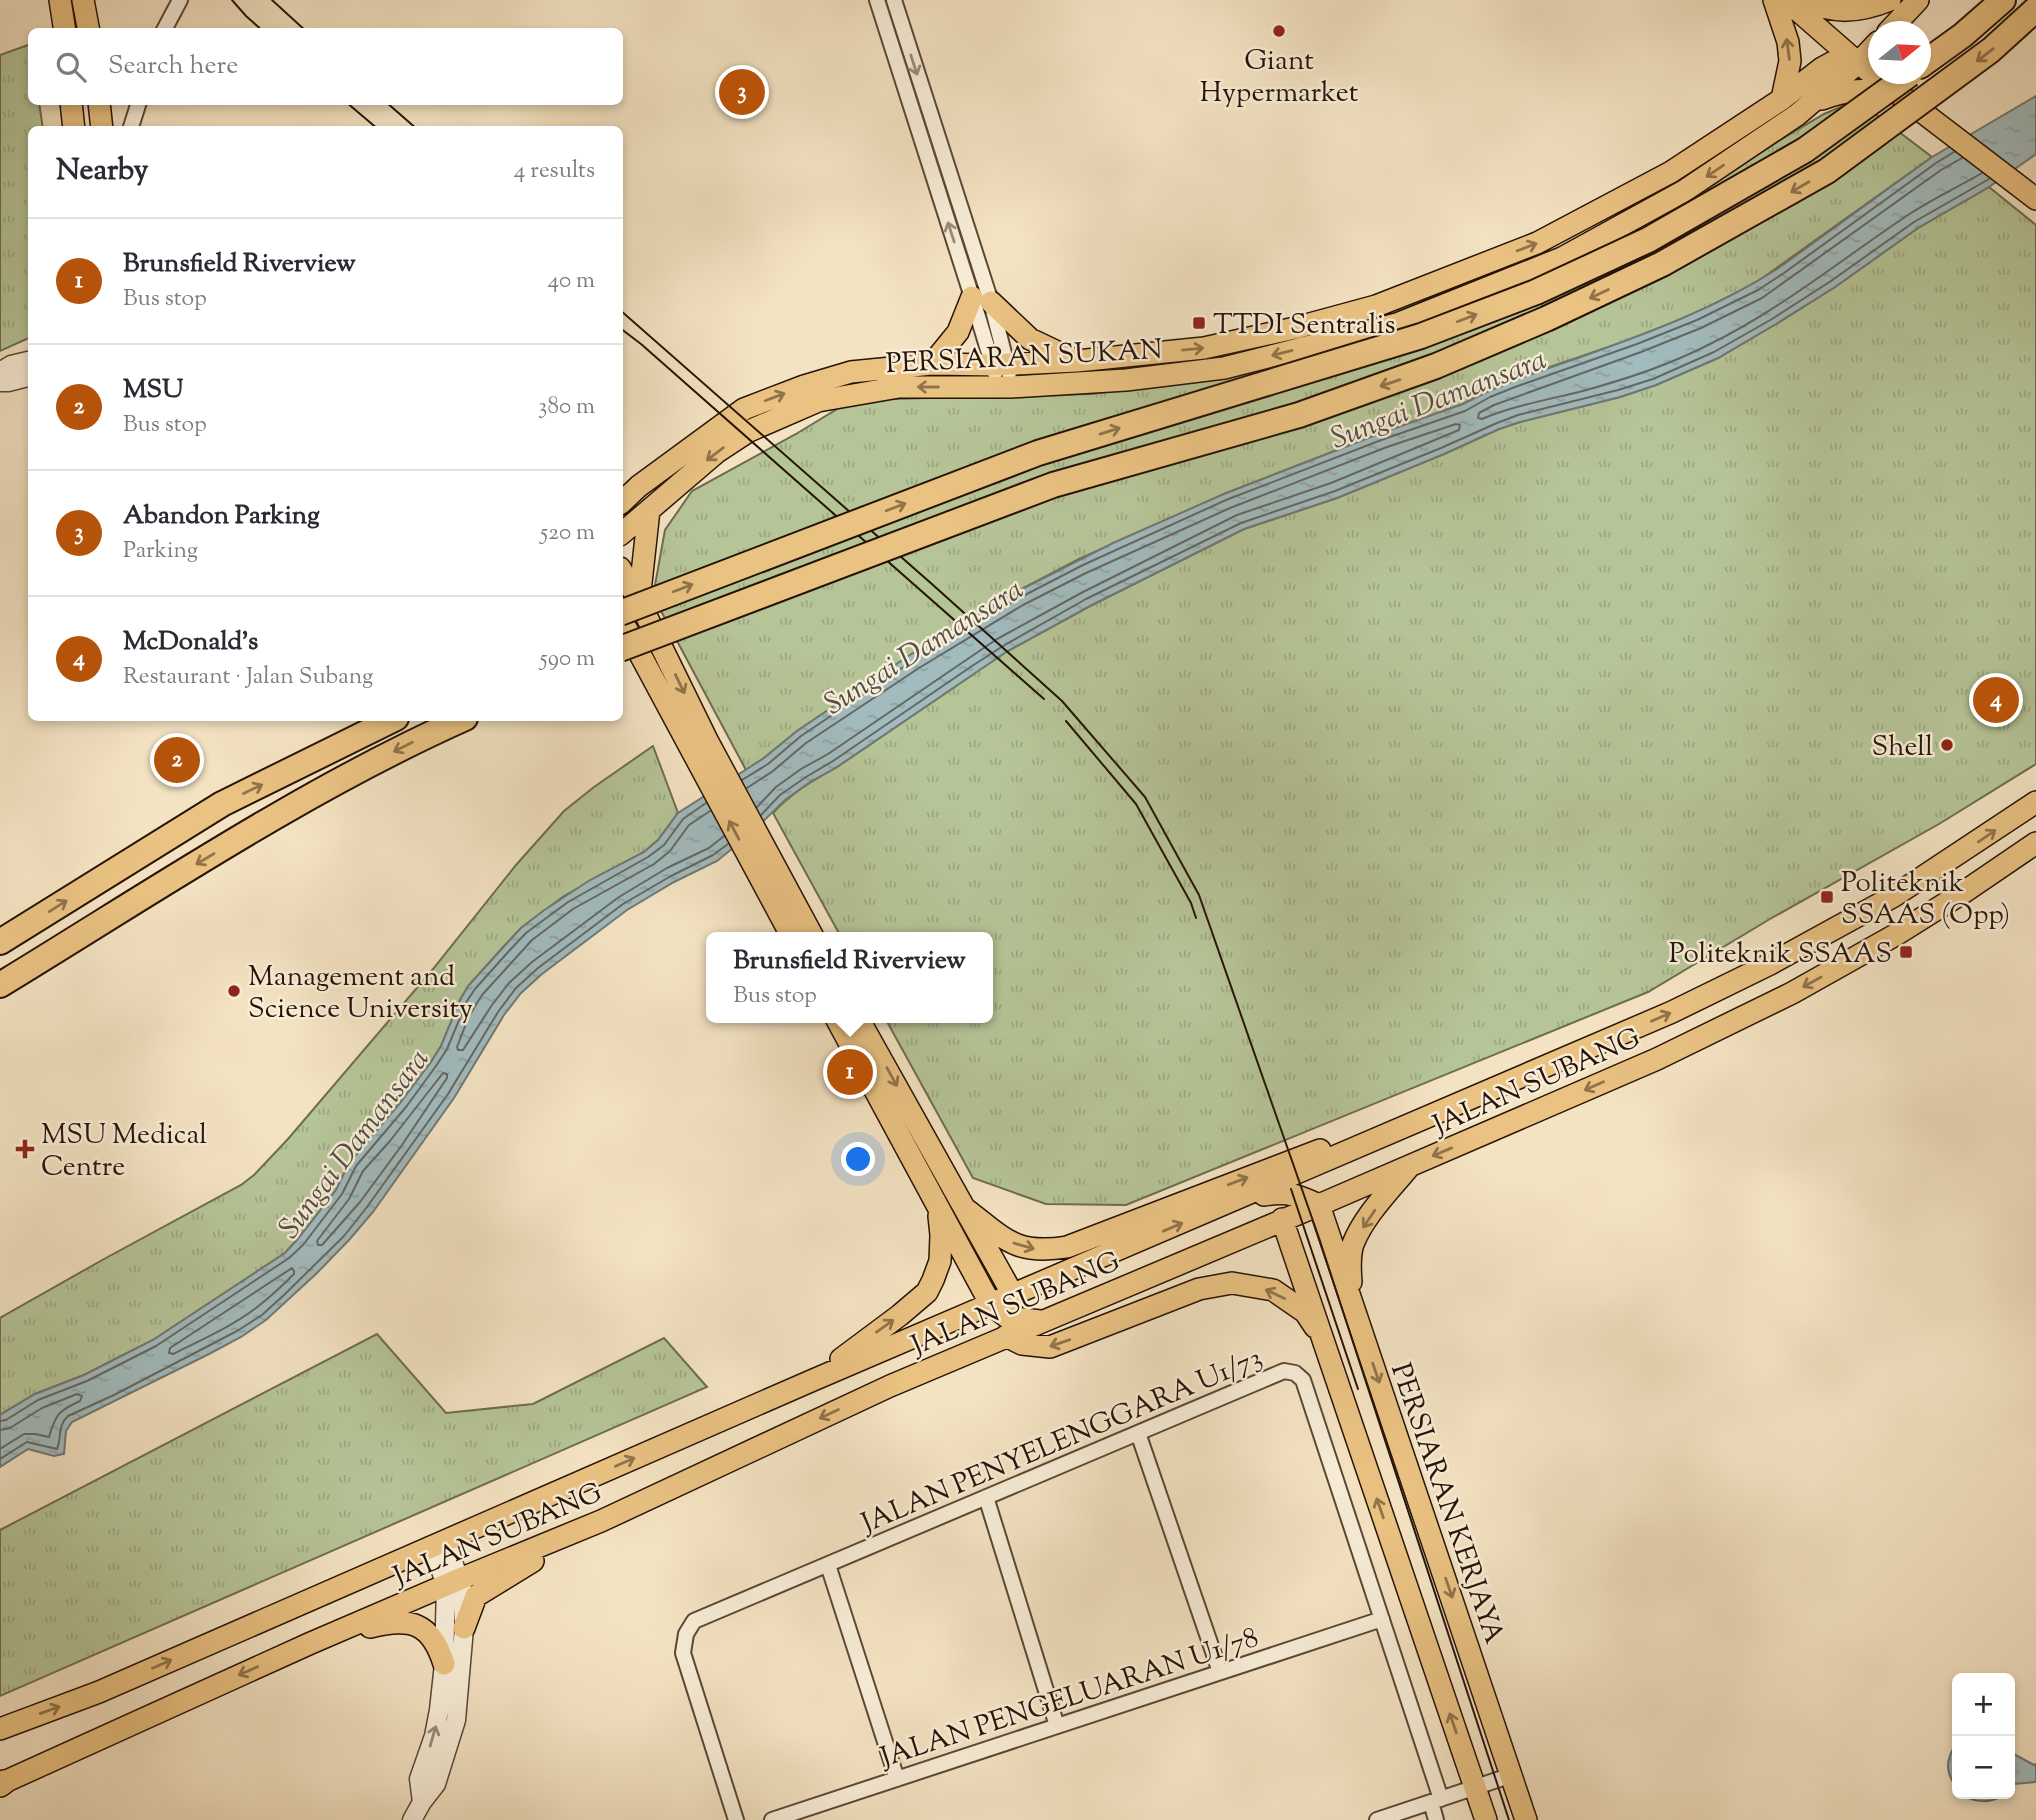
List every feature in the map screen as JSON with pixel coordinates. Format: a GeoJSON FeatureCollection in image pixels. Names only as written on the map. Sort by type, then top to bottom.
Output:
{"type":"FeatureCollection","features":[{"type":"Feature","properties":{"kind":"highway"},"geometry":{"type":"LineString","coordinates":[[1931,58],[1963,35],[2003,0]]}},
{"type":"Feature","properties":{"kind":"highway"},"geometry":{"type":"LineString","coordinates":[[623,648],[1053,485],[1299,415],[1436,366],[1546,319],[1662,264],[1827,171],[1991,50],[2036,9]]}},
{"type":"Feature","properties":{"kind":"highway"},"geometry":{"type":"LineString","coordinates":[[626,610],[1038,453],[1420,336],[1536,292],[1648,240],[1805,150],[1903,85]]}},
{"type":"Feature","properties":{"kind":"highway"},"geometry":{"type":"LineString","coordinates":[[0,942],[222,804],[390,721]]}},
{"type":"Feature","properties":{"kind":"highway"},"geometry":{"type":"LineString","coordinates":[[0,985],[240,838],[351,774],[458,721]]}},
{"type":"Feature","properties":{"kind":"main road"},"geometry":{"type":"LineString","coordinates":[[60,0],[64,28]]}},
{"type":"Feature","properties":{"kind":"main road"},"geometry":{"type":"LineString","coordinates":[[83,0],[88,28]]}},
{"type":"Feature","properties":{"kind":"main road"},"geometry":{"type":"LineString","coordinates":[[1774,0],[1785,32],[1790,61],[1782,99]]}},
{"type":"Feature","properties":{"kind":"main road"},"geometry":{"type":"LineString","coordinates":[[1786,0],[1858,63],[1903,85],[1951,134],[2036,200]]}},
{"type":"Feature","properties":{"kind":"main road"},"geometry":{"type":"LineString","coordinates":[[1803,0],[1822,9],[1853,10],[1889,0]]}},
{"type":"Feature","properties":{"kind":"main road"},"geometry":{"type":"LineString","coordinates":[[1898,21],[1918,0]]}},
{"type":"Feature","properties":{"kind":"main road"},"geometry":{"type":"LineString","coordinates":[[1907,21],[1918,0]]}},
{"type":"Feature","properties":{"kind":"main road","name":"PERSIARAN SUKAN"},"geometry":{"type":"LineString","coordinates":[[623,532],[717,452],[749,431],[818,401],[899,387],[1004,388],[1126,380],[1224,368],[1397,324],[1562,258],[1684,191],[1797,115],[1868,52]]}},
{"type":"Feature","properties":{"kind":"main road","name":"PERSIARAN SUKAN"},"geometry":{"type":"LineString","coordinates":[[623,501],[639,486],[744,409],[804,386],[851,372],[932,364],[1001,365],[1077,361],[1204,348],[1295,328],[1376,306],[1537,243],[1671,172],[1782,99],[1822,68],[1835,61],[1858,63]]}},
{"type":"Feature","properties":{"kind":"main road"},"geometry":{"type":"LineString","coordinates":[[1811,103],[1844,91],[1903,85]]}},
{"type":"Feature","properties":{"kind":"main road"},"geometry":{"type":"LineString","coordinates":[[71,105],[74,126]]}},
{"type":"Feature","properties":{"kind":"main road"},"geometry":{"type":"LineString","coordinates":[[99,105],[102,126]]}},
{"type":"Feature","properties":{"kind":"main road"},"geometry":{"type":"LineString","coordinates":[[932,364],[982,300],[1030,339],[1077,361]]}},
{"type":"Feature","properties":{"kind":"main road"},"geometry":{"type":"LineString","coordinates":[[626,610],[649,510]]}},
{"type":"Feature","properties":{"kind":"main road"},"geometry":{"type":"LineString","coordinates":[[623,589],[626,610],[774,886],[790,932]]}},
{"type":"Feature","properties":{"kind":"main road","name":"JALAN SUBANG"},"geometry":{"type":"LineString","coordinates":[[1013,1295],[1645,1024],[1770,964],[1894,897],[2036,802]]}},
{"type":"Feature","properties":{"kind":"main road","name":"JALAN SUBANG"},"geometry":{"type":"LineString","coordinates":[[0,1728],[99,1692],[811,1381],[1001,1319],[1043,1321],[1657,1059],[1792,993],[1898,934],[2036,843]]}},
{"type":"Feature","properties":{"kind":"main road"},"geometry":{"type":"LineString","coordinates":[[774,886],[809,932]]}},
{"type":"Feature","properties":{"kind":"main road"},"geometry":{"type":"LineString","coordinates":[[839,1023],[1001,1319],[1022,1344],[1050,1347],[1199,1289],[1231,1283],[1272,1290],[1305,1312],[1323,1339]]}},
{"type":"Feature","properties":{"kind":"main road"},"geometry":{"type":"LineString","coordinates":[[861,1023],[1013,1295],[1013,1304],[1001,1319]]}},
{"type":"Feature","properties":{"kind":"main road"},"geometry":{"type":"LineString","coordinates":[[967,1210],[999,1236],[1017,1246],[1044,1251],[1067,1247],[1312,1152],[1335,1146],[1368,1144]]}},
{"type":"Feature","properties":{"kind":"main road"},"geometry":{"type":"LineString","coordinates":[[1328,1161],[1295,1194],[1282,1219],[1486,1820]]}},
{"type":"Feature","properties":{"kind":"main road"},"geometry":{"type":"LineString","coordinates":[[1354,1308],[1350,1265],[1353,1245],[1378,1205],[1411,1165]]}},
{"type":"Feature","properties":{"kind":"main road"},"geometry":{"type":"LineString","coordinates":[[1236,1200],[1283,1192],[1295,1194],[1319,1205]]}},
{"type":"Feature","properties":{"kind":"main road"},"geometry":{"type":"LineString","coordinates":[[811,1381],[900,1315],[926,1292],[940,1261],[941,1235],[937,1204]]}},
{"type":"Feature","properties":{"kind":"main road","name":"PERSIARAN KERJAYA"},"geometry":{"type":"LineString","coordinates":[[1319,1205],[1526,1820]]}},
{"type":"Feature","properties":{"kind":"main road","name":"JALAN SUBANG"},"geometry":{"type":"LineString","coordinates":[[1,1784],[311,1643],[601,1521],[890,1386],[981,1347],[1001,1319]]}},
{"type":"Feature","properties":{"kind":"main road"},"geometry":{"type":"LineString","coordinates":[[464,1628],[476,1596],[601,1521]]}},
{"type":"Feature","properties":{"kind":"main road"},"geometry":{"type":"LineString","coordinates":[[311,1643],[391,1622],[408,1621],[424,1630],[436,1643],[444,1664]]}},
{"type":"Feature","properties":{"kind":"street"},"geometry":{"type":"LineString","coordinates":[[165,28],[180,0]]}},
{"type":"Feature","properties":{"kind":"street"},"geometry":{"type":"LineString","coordinates":[[877,0],[982,300]]}},
{"type":"Feature","properties":{"kind":"street"},"geometry":{"type":"LineString","coordinates":[[894,0],[1001,365],[1004,388]]}},
{"type":"Feature","properties":{"kind":"street"},"geometry":{"type":"LineString","coordinates":[[131,126],[138,105]]}},
{"type":"Feature","properties":{"kind":"street"},"geometry":{"type":"LineString","coordinates":[[0,372],[11,365],[28,361]]}},
{"type":"Feature","properties":{"kind":"street"},"geometry":{"type":"LineString","coordinates":[[0,382],[28,377]]}},
{"type":"Feature","properties":{"kind":"street","name":"JALAN PENYELENGGARA U1/73"},"geometry":{"type":"LineString","coordinates":[[736,1820],[683,1653],[686,1634],[694,1621],[1284,1371],[1295,1373],[1303,1380],[1382,1619],[1436,1801],[1436,1820]]}},
{"type":"Feature","properties":{"kind":"street"},"geometry":{"type":"LineString","coordinates":[[1138,1433],[1220,1672]]}},
{"type":"Feature","properties":{"kind":"street"},"geometry":{"type":"LineString","coordinates":[[986,1497],[1057,1726]]}},
{"type":"Feature","properties":{"kind":"street"},"geometry":{"type":"LineString","coordinates":[[412,1820],[436,1784],[456,1720],[464,1628],[463,1592],[453,1582],[439,1543]]}},
{"type":"Feature","properties":{"kind":"street"},"geometry":{"type":"LineString","coordinates":[[828,1564],[897,1779]]}},
{"type":"Feature","properties":{"kind":"street"},"geometry":{"type":"LineString","coordinates":[[422,1802],[419,1779],[434,1736],[453,1582]]}},
{"type":"Feature","properties":{"kind":"street","name":"JALAN PENGELUARAN U1/78"},"geometry":{"type":"LineString","coordinates":[[772,1820],[1382,1619]]}},
{"type":"Feature","properties":{"kind":"street"},"geometry":{"type":"LineString","coordinates":[[1377,1820],[1512,1775]]}},
{"type":"Feature","properties":{"kind":"green space"},"geometry":{"type":"Polygon","coordinates":[[[28,45],[28,105],[39,105],[43,126],[28,126],[28,338],[0,351],[0,55],[28,45]]]}},
{"type":"Feature","properties":{"kind":"green space"},"geometry":{"type":"Polygon","coordinates":[[[1857,100],[1932,157],[1754,284],[1694,314],[1635,338],[1512,380],[1463,404],[1224,494],[1079,559],[1016,592],[910,655],[797,731],[746,770],[653,596],[665,530],[692,491],[852,400],[1092,394],[1204,379],[1392,320],[1684,197],[1824,114],[1857,100]]]}},
{"type":"Feature","properties":{"kind":"green space"},"geometry":{"type":"Polygon","coordinates":[[[1989,187],[2036,225],[2036,764],[1939,824],[1770,919],[1648,992],[1126,1205],[1046,1204],[973,1178],[888,1023],[993,1023],[993,932],[838,932],[773,813],[803,787],[837,767],[1006,652],[1090,606],[1244,529],[1337,498],[1499,429],[1620,397],[1656,385],[1718,358],[1835,287],[1918,228],[1989,187]]]}},
{"type":"Feature","properties":{"kind":"green space"},"geometry":{"type":"Polygon","coordinates":[[[653,746],[678,813],[658,840],[644,852],[564,896],[521,928],[469,985],[431,1062],[350,1163],[336,1190],[285,1253],[153,1340],[84,1375],[35,1394],[0,1415],[0,1318],[241,1185],[254,1175],[433,969],[516,865],[564,811],[653,746]]]}},
{"type":"Feature","properties":{"kind":"green space"},"geometry":{"type":"Polygon","coordinates":[[[377,1334],[446,1413],[533,1404],[664,1338],[707,1387],[0,1696],[0,1530],[377,1334]]]}},
{"type":"Feature","properties":{"kind":"water"},"geometry":{"type":"Polygon","coordinates":[[[2036,96],[2036,154],[1989,187],[1918,228],[1835,287],[1718,358],[1656,385],[1620,397],[1499,429],[1337,498],[1244,529],[1090,606],[1006,652],[837,767],[810,782],[785,800],[717,861],[674,882],[627,910],[521,993],[504,1015],[454,1098],[373,1212],[317,1273],[266,1320],[209,1354],[72,1422],[66,1431],[64,1454],[54,1456],[28,1449],[0,1467],[0,1415],[35,1394],[84,1375],[153,1340],[285,1253],[336,1190],[349,1163],[431,1062],[469,985],[521,928],[590,880],[644,852],[658,840],[678,813],[764,758],[797,731],[910,655],[1016,592],[1113,543],[1224,494],[1463,404],[1519,379],[1656,329],[1732,295],[1780,267],[1932,157],[2036,96]]]}},
{"type":"Feature","properties":{"kind":"water"},"geometry":{"type":"Polygon","coordinates":[[[1952,1752],[1952,1779],[1948,1770],[1952,1752]]]}},
{"type":"Feature","properties":{"kind":"water"},"geometry":{"type":"Polygon","coordinates":[[[2015,1755],[2036,1764],[2036,1782],[2015,1784],[2015,1755]]]}},
{"type":"Feature","properties":{"kind":"tram line"},"geometry":{"type":"LineString","coordinates":[[232,0],[260,28]]}},
{"type":"Feature","properties":{"kind":"tram line"},"geometry":{"type":"LineString","coordinates":[[272,0],[303,28]]}},
{"type":"Feature","properties":{"kind":"tram line"},"geometry":{"type":"LineString","coordinates":[[350,105],[374,126]]}},
{"type":"Feature","properties":{"kind":"tram line"},"geometry":{"type":"LineString","coordinates":[[389,105],[413,126]]}},
{"type":"Feature","properties":{"kind":"tram line"},"geometry":{"type":"LineString","coordinates":[[623,313],[1062,701],[1145,797],[1199,895],[1319,1238],[1509,1820]]}},
{"type":"Feature","properties":{"kind":"tram line"},"geometry":{"type":"LineString","coordinates":[[623,330],[1044,699]]}},
{"type":"Feature","properties":{"kind":"tram line"},"geometry":{"type":"LineString","coordinates":[[1066,721],[1136,804],[1191,903],[1196,918]]}},
{"type":"Feature","properties":{"kind":"tram line"},"geometry":{"type":"LineString","coordinates":[[1291,1189],[1358,1389]]}},
{"type":"Feature","properties":{"kind":"place","name":"Giant Hypermarket"},"geometry":{"type":"Point","coordinates":[1279,31]}},
{"type":"Feature","properties":{"kind":"place","name":"Abandon Parking"},"geometry":{"type":"Point","coordinates":[742,92]}},
{"type":"Feature","properties":{"kind":"place","name":"TTDI Sentralis"},"geometry":{"type":"Point","coordinates":[1199,323]}},
{"type":"Feature","properties":{"kind":"place","name":"McDonald's"},"geometry":{"type":"Point","coordinates":[1996,700]}},
{"type":"Feature","properties":{"kind":"place","name":"Shell"},"geometry":{"type":"Point","coordinates":[1947,745]}},
{"type":"Feature","properties":{"kind":"place","name":"MSU"},"geometry":{"type":"Point","coordinates":[177,760]}},
{"type":"Feature","properties":{"kind":"place","name":"Politeknik SSAAS (Opp)"},"geometry":{"type":"Point","coordinates":[1827,897]}},
{"type":"Feature","properties":{"kind":"place","name":"Politeknik SSAAS"},"geometry":{"type":"Point","coordinates":[1906,952]}},
{"type":"Feature","properties":{"kind":"place","name":"Management and Science University"},"geometry":{"type":"Point","coordinates":[234,991]}},
{"type":"Feature","properties":{"kind":"place","name":"Brunsfield Riverview"},"geometry":{"type":"Point","coordinates":[850,1072]}},
{"type":"Feature","properties":{"kind":"place","name":"MSU Medical Centre"},"geometry":{"type":"Point","coordinates":[25,1149]}},
{"type":"Feature","properties":{"kind":"water label","name":"Sungai Damansara"},"geometry":{"type":"Point","coordinates":[1438,398]}},
{"type":"Feature","properties":{"kind":"water label","name":"Sungai Damansara"},"geometry":{"type":"Point","coordinates":[923,646]}},
{"type":"Feature","properties":{"kind":"water label","name":"Sungai Damansara"},"geometry":{"type":"Point","coordinates":[353,1143]}}]}
